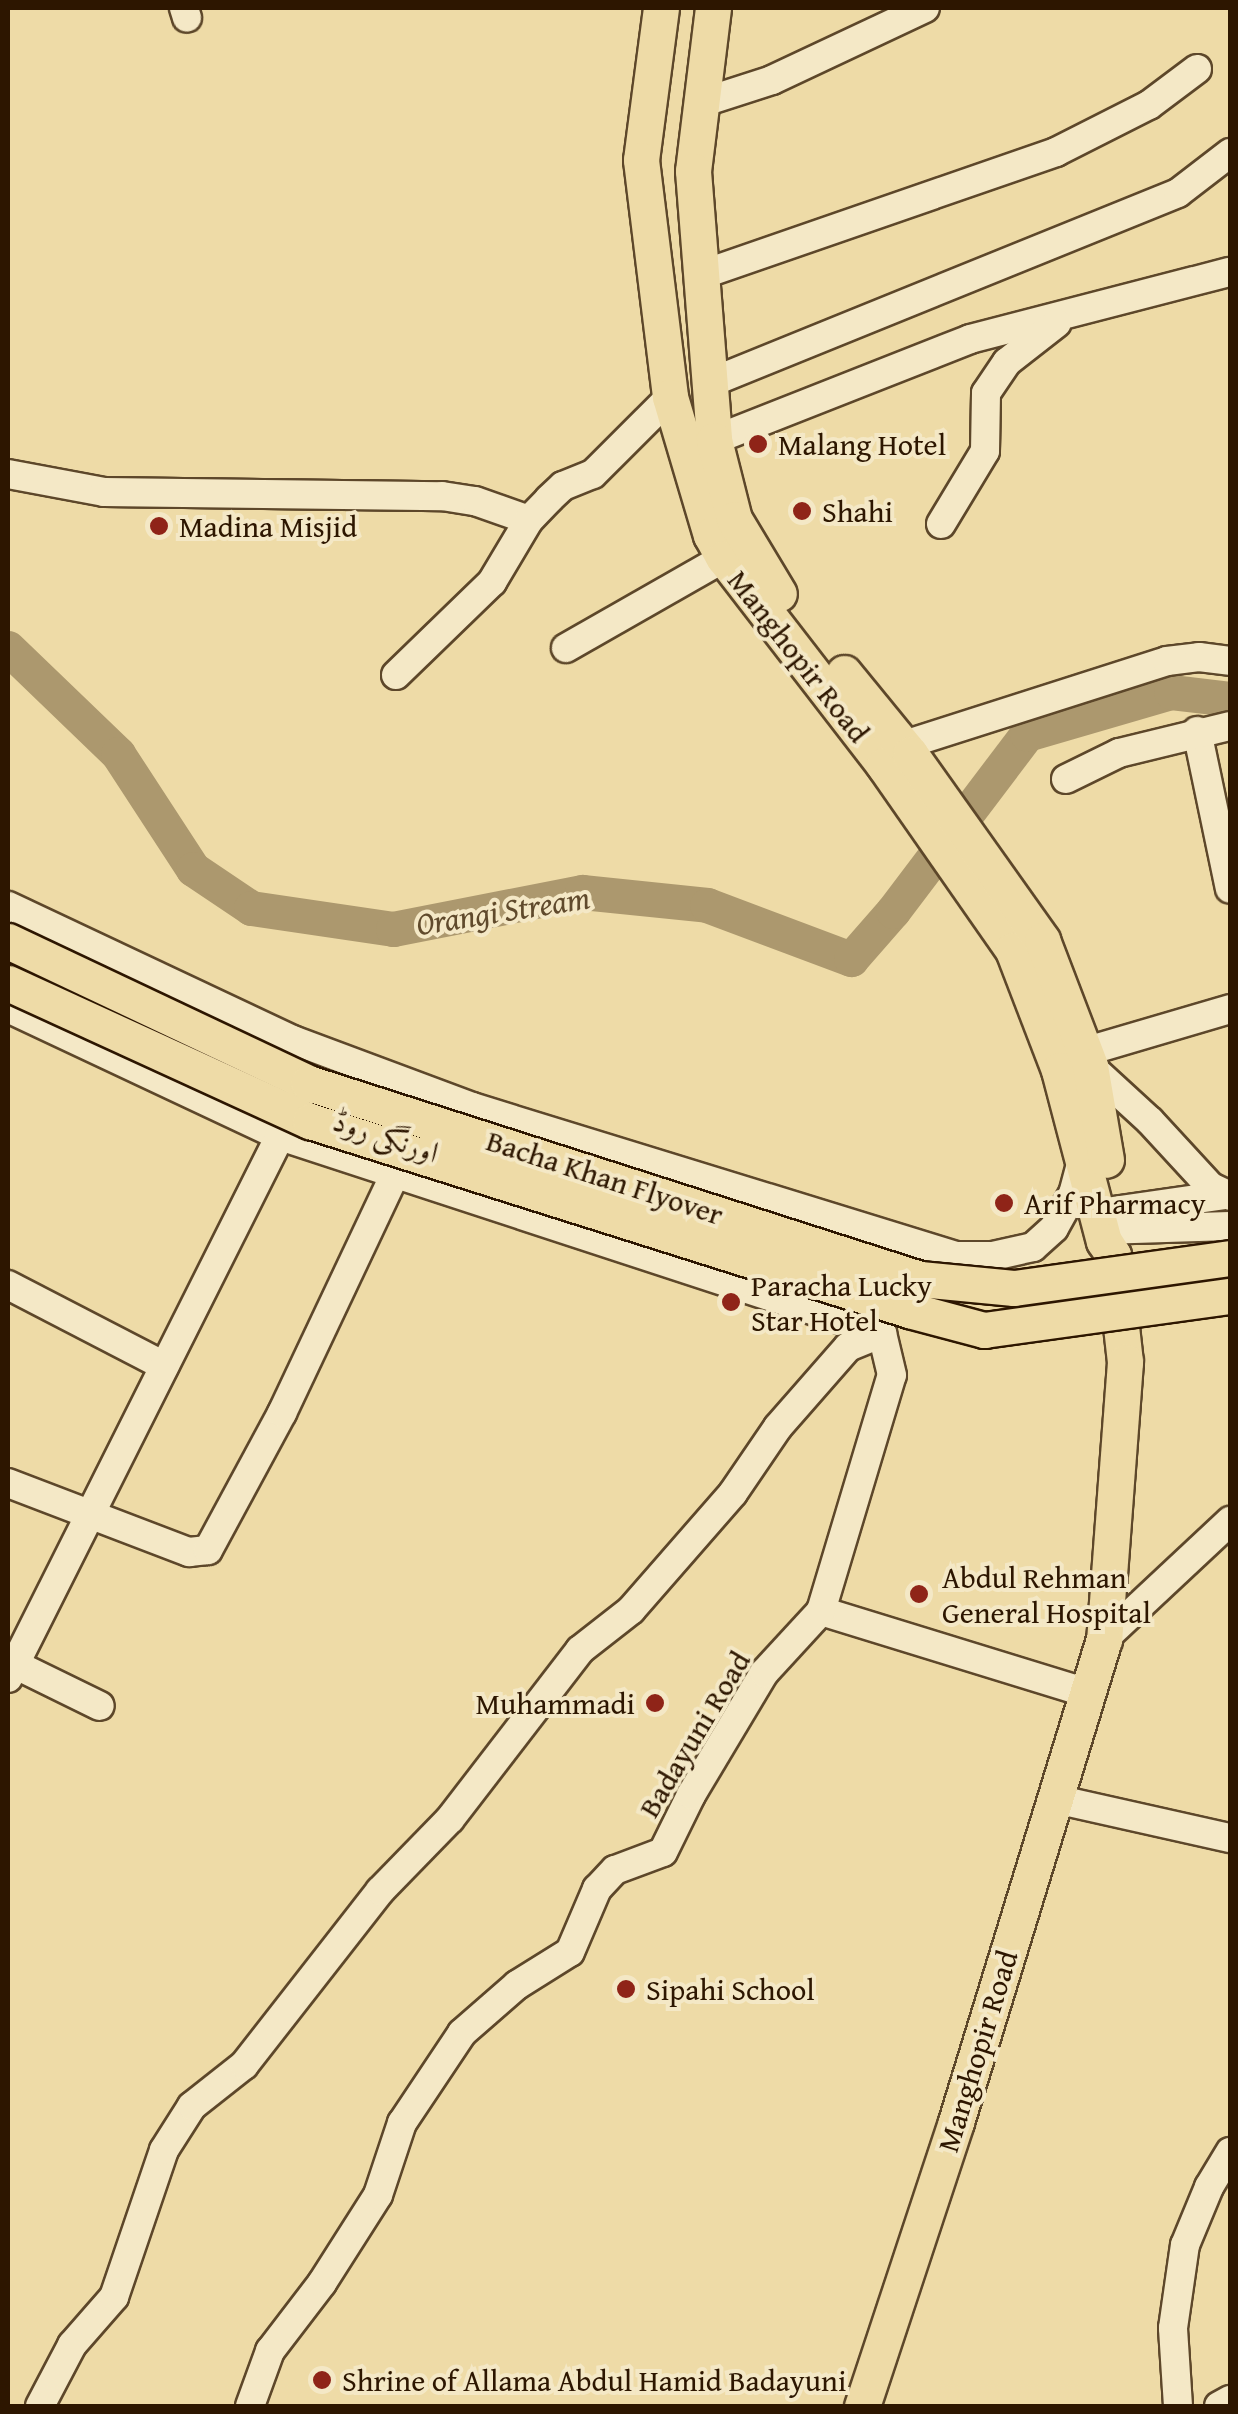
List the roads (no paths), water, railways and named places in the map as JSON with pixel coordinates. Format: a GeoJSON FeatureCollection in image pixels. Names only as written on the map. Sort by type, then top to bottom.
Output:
{"type":"FeatureCollection","features":[{"type":"Feature","properties":{"kind":"main road","name":"Manghopir Road"},"geometry":{"type":"LineString","coordinates":[[661,8],[642,160],[670,397],[711,534],[724,558],[898,755]]}},
{"type":"Feature","properties":{"kind":"main road","name":"Manghopir Road"},"geometry":{"type":"LineString","coordinates":[[712,8],[693,171],[714,440],[734,519],[752,556],[898,755],[1028,945],[1087,1059],[1125,1362],[1104,1639],[956,2122],[862,2406]]}},
{"type":"Feature","properties":{"kind":"main road","name":"Bacha Khan Flyover"},"geometry":{"type":"LineString","coordinates":[[8,941],[308,1083],[920,1279],[1014,1288],[1230,1258]]}},
{"type":"Feature","properties":{"kind":"main road","name":"Manghopir Road"},"geometry":{"type":"LineString","coordinates":[[1028,945],[1039,1009],[1110,1227]]}},
{"type":"Feature","properties":{"kind":"main road","name":"Bacha Khan Flyover"},"geometry":{"type":"LineString","coordinates":[[8,983],[310,1121],[984,1330],[1230,1296]]}},
{"type":"Feature","properties":{"kind":"street"},"geometry":{"type":"LineString","coordinates":[[701,104],[772,80],[925,8]]}},
{"type":"Feature","properties":{"kind":"street"},"geometry":{"type":"LineString","coordinates":[[702,275],[1056,152],[1149,105],[1198,69]]}},
{"type":"Feature","properties":{"kind":"street"},"geometry":{"type":"LineString","coordinates":[[712,382],[1178,194],[1230,153]]}},
{"type":"Feature","properties":{"kind":"street"},"geometry":{"type":"LineString","coordinates":[[714,440],[970,339],[1230,272]]}},
{"type":"Feature","properties":{"kind":"street"},"geometry":{"type":"LineString","coordinates":[[941,524],[985,451],[986,393],[996,377],[1066,315]]}},
{"type":"Feature","properties":{"kind":"street"},"geometry":{"type":"LineString","coordinates":[[396,674],[492,582],[529,520],[563,486],[593,474],[670,397]]}},
{"type":"Feature","properties":{"kind":"street"},"geometry":{"type":"LineString","coordinates":[[8,474],[104,492],[442,496],[476,501],[529,520]]}},
{"type":"Feature","properties":{"kind":"street"},"geometry":{"type":"LineString","coordinates":[[566,648],[724,558]]}},
{"type":"Feature","properties":{"kind":"street"},"geometry":{"type":"LineString","coordinates":[[898,755],[1167,661],[1230,661]]}},
{"type":"Feature","properties":{"kind":"street"},"geometry":{"type":"LineString","coordinates":[[1066,779],[1119,753],[1230,726]]}},
{"type":"Feature","properties":{"kind":"street"},"geometry":{"type":"LineString","coordinates":[[1197,731],[1230,889]]}},
{"type":"Feature","properties":{"kind":"street","name":"اورنگی روڈ"},"geometry":{"type":"LineString","coordinates":[[8,906],[293,1040],[454,1100],[956,1256],[993,1256],[1032,1248],[1054,1228],[1073,1194],[1084,1154]]}},
{"type":"Feature","properties":{"kind":"street","name":"اورنگی روڈ"},"geometry":{"type":"LineString","coordinates":[[8,1008],[280,1136],[882,1333]]}},
{"type":"Feature","properties":{"kind":"street"},"geometry":{"type":"LineString","coordinates":[[1228,1195],[1212,1187],[1087,1059],[1230,1009]]}},
{"type":"Feature","properties":{"kind":"street"},"geometry":{"type":"LineString","coordinates":[[100,1706],[10,1668],[280,1136]]}},
{"type":"Feature","properties":{"kind":"street"},"geometry":{"type":"LineString","coordinates":[[8,1484],[92,1512],[189,1552],[200,1553],[214,1543],[282,1413],[395,1174]]}},
{"type":"Feature","properties":{"kind":"street"},"geometry":{"type":"LineString","coordinates":[[1110,1227],[1228,1195]]}},
{"type":"Feature","properties":{"kind":"street"},"geometry":{"type":"LineString","coordinates":[[1110,1227],[1230,1226]]}},
{"type":"Feature","properties":{"kind":"street"},"geometry":{"type":"LineString","coordinates":[[8,1284],[164,1366]]}},
{"type":"Feature","properties":{"kind":"street"},"geometry":{"type":"LineString","coordinates":[[40,2406],[72,2345],[114,2297],[164,2150],[192,2106],[244,2064],[380,1891],[450,1819],[580,1650],[631,1610],[733,1492],[778,1427],[848,1348],[882,1333],[892,1374],[821,1611],[1087,1694]]}},
{"type":"Feature","properties":{"kind":"street"},"geometry":{"type":"LineString","coordinates":[[1104,1639],[1230,1521]]}},
{"type":"Feature","properties":{"kind":"street","name":"Badayuni Road"},"geometry":{"type":"LineString","coordinates":[[250,2406],[270,2351],[322,2282],[378,2195],[402,2124],[462,2033],[517,1986],[570,1952],[597,1889],[615,1870],[663,1852],[691,1795],[764,1672],[821,1611]]}},
{"type":"Feature","properties":{"kind":"street"},"geometry":{"type":"LineString","coordinates":[[1055,1799],[1230,1838]]}},
{"type":"Feature","properties":{"kind":"street"},"geometry":{"type":"LineString","coordinates":[[1178,2406],[1173,2328],[1185,2245],[1230,2152]]}},
{"type":"Feature","properties":{"kind":"street"},"geometry":{"type":"LineString","coordinates":[[1219,2406],[1230,2400]]}},
{"type":"Feature","properties":{"kind":"waterway","name":"Orangi Stream"},"geometry":{"type":"LineString","coordinates":[[8,648],[118,754],[193,869],[251,908],[393,929],[582,892],[707,905],[851,959],[893,911],[1027,734],[1171,692],[1230,699]]}},
{"type":"Feature","properties":{"kind":"place","name":"Malang Hotel"},"geometry":{"type":"Point","coordinates":[758,444]}},
{"type":"Feature","properties":{"kind":"place","name":"Shahi"},"geometry":{"type":"Point","coordinates":[802,511]}},
{"type":"Feature","properties":{"kind":"place","name":"Madina Misjid"},"geometry":{"type":"Point","coordinates":[159,526]}},
{"type":"Feature","properties":{"kind":"place","name":"Arif Pharmacy"},"geometry":{"type":"Point","coordinates":[1004,1203]}},
{"type":"Feature","properties":{"kind":"place","name":"Paracha Lucky Star Hotel"},"geometry":{"type":"Point","coordinates":[731,1302]}},
{"type":"Feature","properties":{"kind":"place","name":"Abdul Rehman General Hospital"},"geometry":{"type":"Point","coordinates":[919,1594]}},
{"type":"Feature","properties":{"kind":"place","name":"Muhammadi"},"geometry":{"type":"Point","coordinates":[655,1703]}},
{"type":"Feature","properties":{"kind":"place","name":"Sipahi School"},"geometry":{"type":"Point","coordinates":[626,1989]}},
{"type":"Feature","properties":{"kind":"place","name":"Shrine of Allama Abdul Hamid Badayuni"},"geometry":{"type":"Point","coordinates":[322,2380]}}]}
